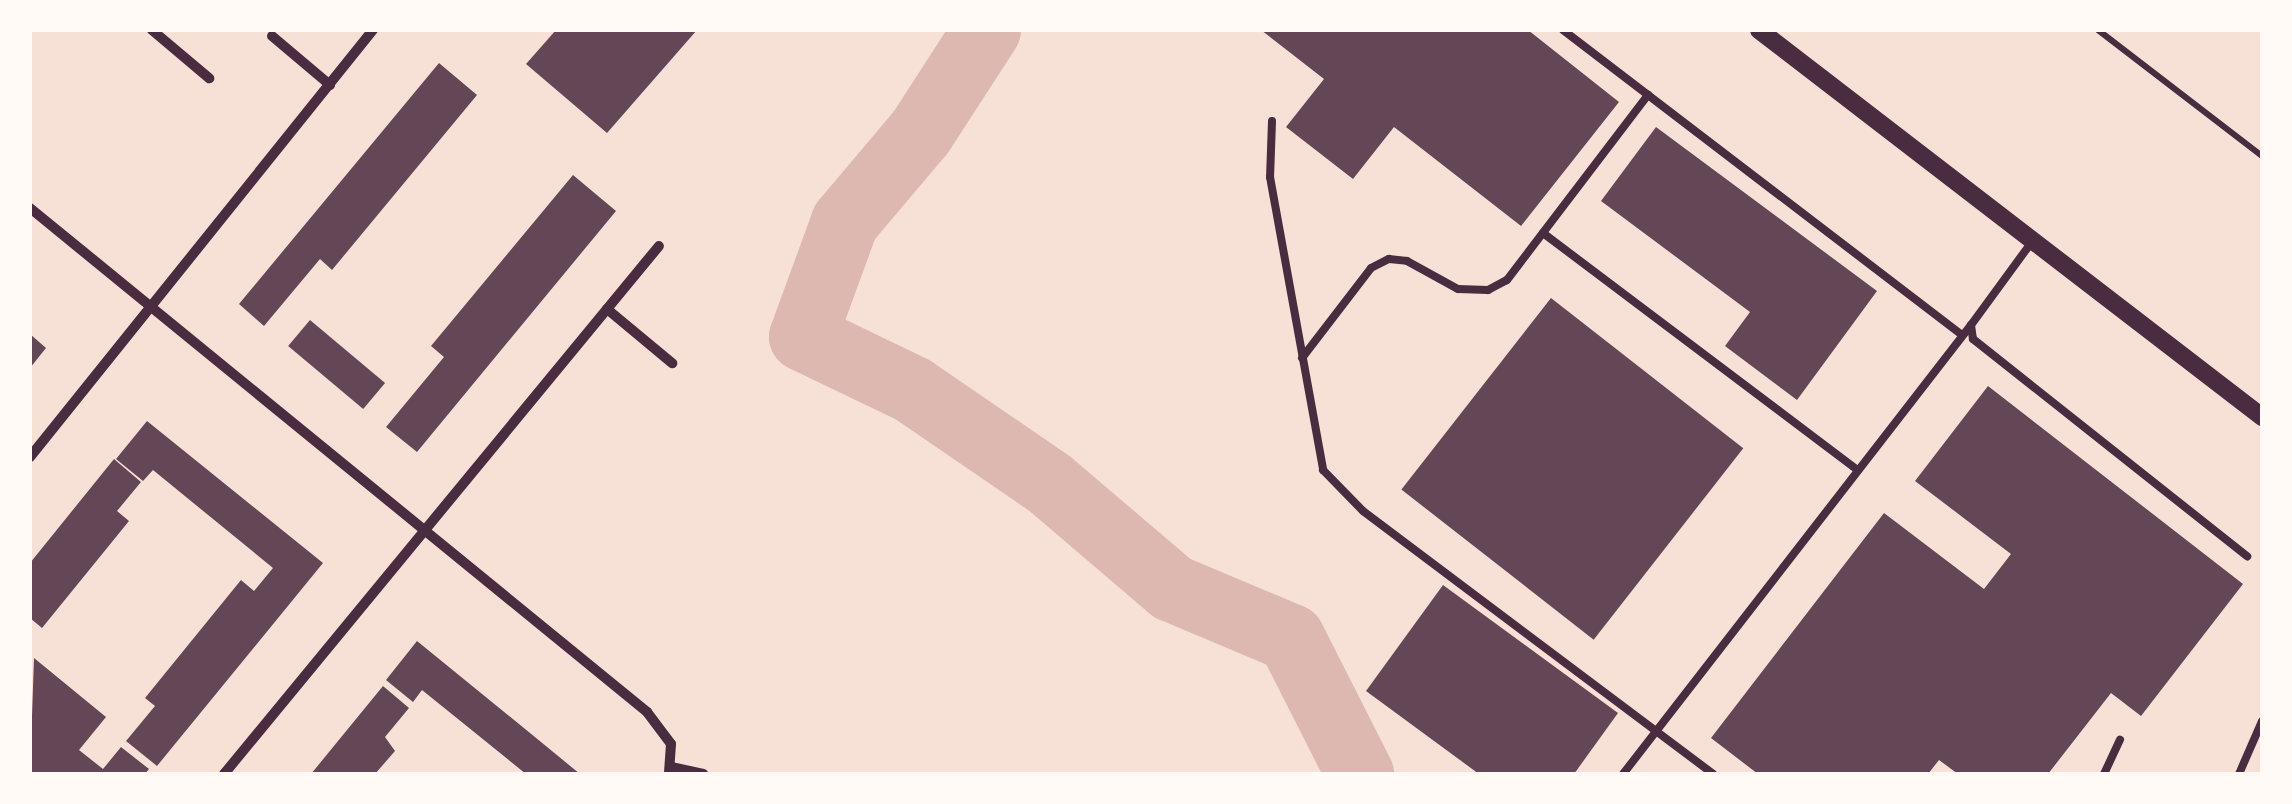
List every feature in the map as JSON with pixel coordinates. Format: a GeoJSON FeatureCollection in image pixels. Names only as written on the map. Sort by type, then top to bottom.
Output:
{"type":"FeatureCollection","features":[{"type":"Feature","properties":{"kind":"street"},"geometry":{"type":"LineString","coordinates":[[152,30],[209,78]]}},
{"type":"Feature","properties":{"kind":"street"},"geometry":{"type":"LineString","coordinates":[[30,458],[374,30]]}},
{"type":"Feature","properties":{"kind":"street"},"geometry":{"type":"LineString","coordinates":[[1759,30],[2262,416]]}},
{"type":"Feature","properties":{"kind":"street"},"geometry":{"type":"LineString","coordinates":[[272,36],[330,85]]}},
{"type":"Feature","properties":{"kind":"street"},"geometry":{"type":"LineString","coordinates":[[30,208],[647,712],[671,744],[670,771],[704,774]]}},
{"type":"Feature","properties":{"kind":"street"},"geometry":{"type":"LineString","coordinates":[[224,774],[659,246]]}},
{"type":"Feature","properties":{"kind":"street"},"geometry":{"type":"LineString","coordinates":[[608,309],[672,363]]}},
{"type":"Feature","properties":{"kind":"lane"},"geometry":{"type":"LineString","coordinates":[[1564,30],[1962,334]]}},
{"type":"Feature","properties":{"kind":"lane"},"geometry":{"type":"LineString","coordinates":[[1302,358],[1371,268],[1389,259],[1407,262],[1458,289],[1488,290],[1507,280],[1648,95]]}},
{"type":"Feature","properties":{"kind":"lane"},"geometry":{"type":"LineString","coordinates":[[1272,121],[1270,176],[1323,470],[1340,492],[1712,774]]}},
{"type":"Feature","properties":{"kind":"lane"},"geometry":{"type":"LineString","coordinates":[[1542,233],[1858,470]]}},
{"type":"Feature","properties":{"kind":"lane"},"geometry":{"type":"LineString","coordinates":[[1623,774],[2033,240]]}},
{"type":"Feature","properties":{"kind":"lane"},"geometry":{"type":"LineString","coordinates":[[1971,325],[1983,352],[2247,556]]}},
{"type":"Feature","properties":{"kind":"lane"},"geometry":{"type":"LineString","coordinates":[[2238,774],[2262,721]]}},
{"type":"Feature","properties":{"kind":"lane"},"geometry":{"type":"LineString","coordinates":[[2104,774],[2120,739]]}},
{"type":"Feature","properties":{"kind":"path"},"geometry":{"type":"LineString","coordinates":[[2098,30],[2262,156]]}},
{"type":"Feature","properties":{"kind":"building"},"geometry":{"type":"Polygon","coordinates":[[[556,30],[697,30],[607,133],[526,64],[556,30]]]}},
{"type":"Feature","properties":{"kind":"building"},"geometry":{"type":"Polygon","coordinates":[[[1261,30],[1528,30],[1619,102],[1521,226],[1394,127],[1353,179],[1286,127],[1324,79],[1261,30]]]}},
{"type":"Feature","properties":{"kind":"building"},"geometry":{"type":"Polygon","coordinates":[[[439,63],[477,95],[332,270],[320,259],[264,326],[239,304],[439,63]]]}},
{"type":"Feature","properties":{"kind":"building"},"geometry":{"type":"Polygon","coordinates":[[[1656,127],[1877,291],[1797,400],[1725,346],[1750,312],[1601,201],[1656,127]]]}},
{"type":"Feature","properties":{"kind":"building"},"geometry":{"type":"Polygon","coordinates":[[[573,175],[616,211],[417,452],[386,427],[444,357],[431,346],[573,175]]]}},
{"type":"Feature","properties":{"kind":"building"},"geometry":{"type":"Polygon","coordinates":[[[1551,298],[1743,448],[1594,640],[1401,489],[1551,298]]]}},
{"type":"Feature","properties":{"kind":"building"},"geometry":{"type":"Polygon","coordinates":[[[310,320],[385,383],[363,409],[288,346],[310,320]]]}},
{"type":"Feature","properties":{"kind":"building"},"geometry":{"type":"Polygon","coordinates":[[[30,334],[46,348],[30,368],[30,334]]]}},
{"type":"Feature","properties":{"kind":"building"},"geometry":{"type":"Polygon","coordinates":[[[1988,386],[2243,584],[2141,716],[2111,693],[2048,774],[1958,774],[1939,760],[1928,774],[1758,774],[1711,738],[1884,513],[1984,589],[2011,554],[1915,481],[1988,386]]]}},
{"type":"Feature","properties":{"kind":"building"},"geometry":{"type":"Polygon","coordinates":[[[147,421],[323,563],[157,766],[126,741],[155,706],[145,698],[241,580],[254,591],[273,568],[153,470],[143,481],[116,459],[147,421]]]}},
{"type":"Feature","properties":{"kind":"building"},"geometry":{"type":"Polygon","coordinates":[[[114,459],[141,482],[117,511],[129,521],[42,628],[30,618],[30,563],[114,459]]]}},
{"type":"Feature","properties":{"kind":"building"},"geometry":{"type":"Polygon","coordinates":[[[1443,585],[1618,713],[1574,774],[1479,774],[1366,691],[1443,585]]]}},
{"type":"Feature","properties":{"kind":"building"},"geometry":{"type":"Polygon","coordinates":[[[417,641],[580,774],[526,774],[422,690],[413,702],[386,680],[417,641]]]}},
{"type":"Feature","properties":{"kind":"building"},"geometry":{"type":"Polygon","coordinates":[[[34,658],[106,717],[79,750],[103,769],[121,747],[149,769],[145,774],[30,774],[34,658]]]}},
{"type":"Feature","properties":{"kind":"building"},"geometry":{"type":"Polygon","coordinates":[[[383,686],[409,708],[385,737],[395,751],[375,774],[311,774],[383,686]]]}},
{"type":"Feature","properties":{"kind":"waterway"},"geometry":{"type":"LineString","coordinates":[[987,30],[921,132],[845,222],[803,337],[913,390],[1049,483],[1172,588],[1291,638],[1360,774]]}}]}
